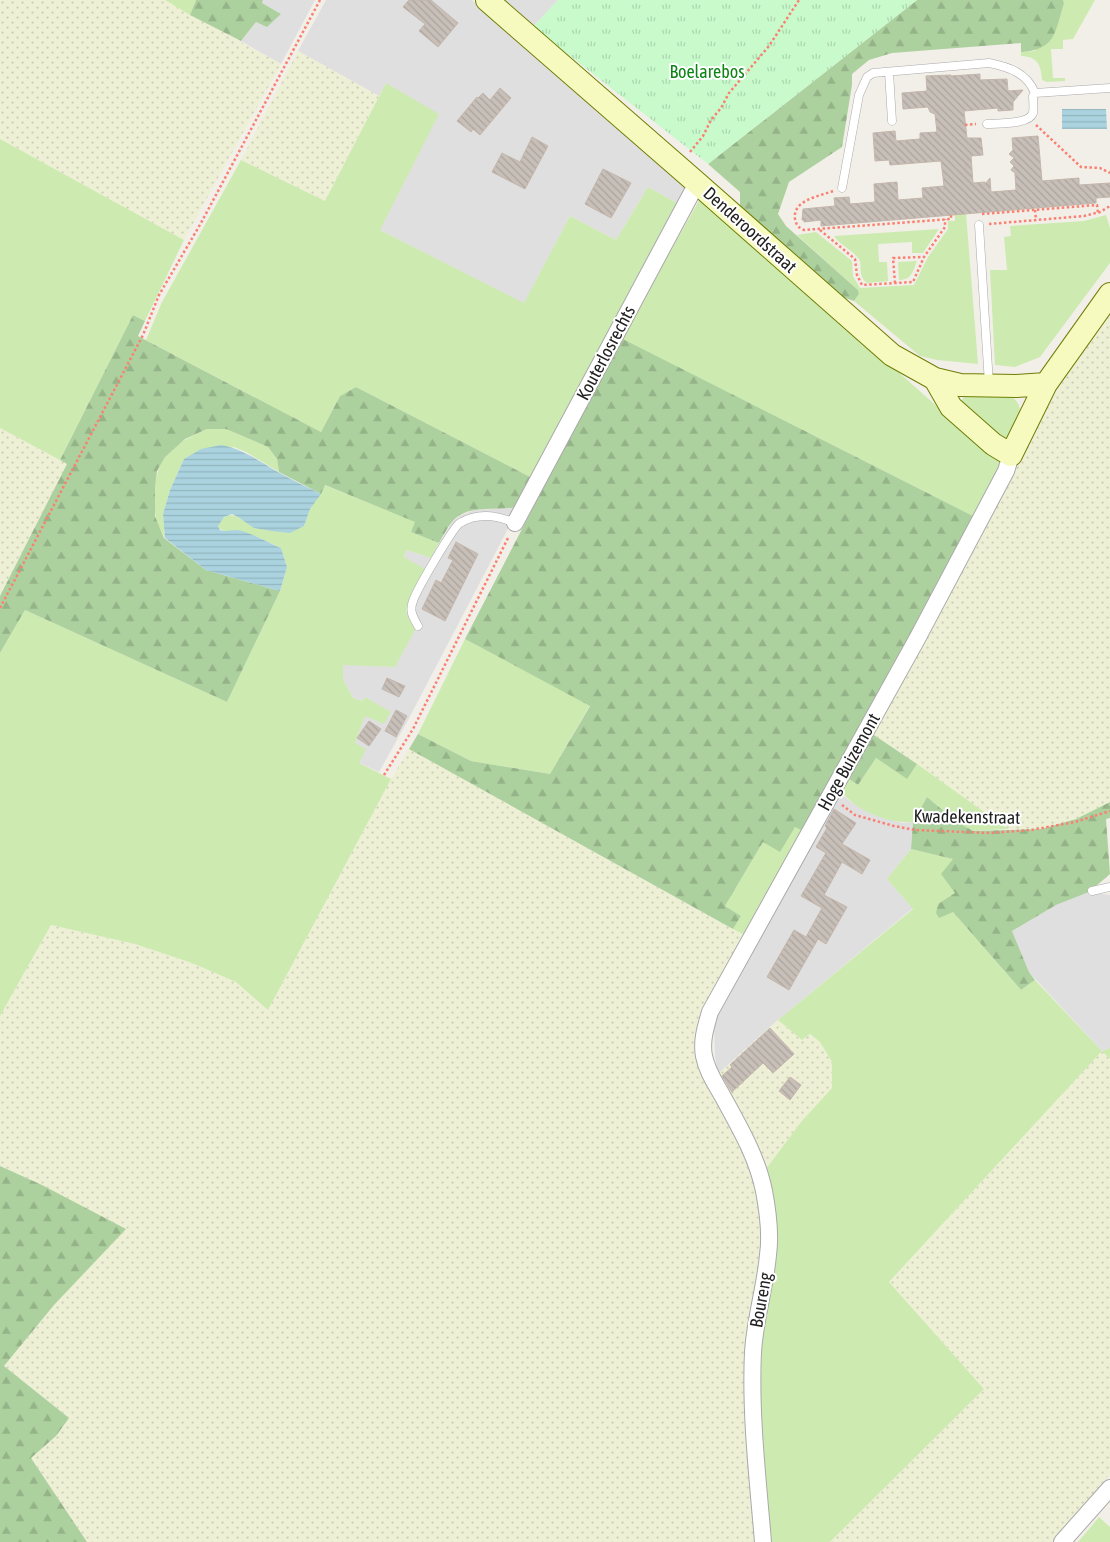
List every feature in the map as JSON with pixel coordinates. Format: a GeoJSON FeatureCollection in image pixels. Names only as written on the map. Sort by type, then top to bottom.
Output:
{"type":"FeatureCollection","features":[{"type":"Feature","properties":{"kind":"street","name":"Denderoordstraat"},"geometry":{"type":"LineString","coordinates":[[487,0],[892,355],[935,379],[960,385],[1046,384]]}},
{"type":"Feature","properties":{"kind":"street","name":"Kouterlosrechts"},"geometry":{"type":"LineString","coordinates":[[515,524],[697,183]]}},
{"type":"Feature","properties":{"kind":"street","name":"Hoge Buizemont"},"geometry":{"type":"LineString","coordinates":[[709,1072],[704,1055],[704,1042],[705,1029],[710,1012],[918,638],[1006,471],[1011,455],[1046,384],[1110,294]]}},
{"type":"Feature","properties":{"kind":"street"},"geometry":{"type":"LineString","coordinates":[[935,379],[951,407],[993,444],[1011,455]]}},
{"type":"Feature","properties":{"kind":"street","name":"Boureng"},"geometry":{"type":"LineString","coordinates":[[709,1072],[753,1153],[767,1210],[769,1254],[757,1320],[753,1370],[757,1467],[763,1542]]}},
{"type":"Feature","properties":{"kind":"street"},"geometry":{"type":"LineString","coordinates":[[1062,1542],[1110,1488]]}},
{"type":"Feature","properties":{"kind":"lane"},"geometry":{"type":"LineString","coordinates":[[842,188],[862,86],[867,77],[889,72],[989,63],[1006,66],[1022,75],[1031,83],[1035,93],[1033,96],[1033,110],[1029,118],[1023,121],[987,124]]}},
{"type":"Feature","properties":{"kind":"lane"},"geometry":{"type":"LineString","coordinates":[[889,72],[892,121]]}},
{"type":"Feature","properties":{"kind":"lane"},"geometry":{"type":"LineString","coordinates":[[1035,93],[1110,88]]}},
{"type":"Feature","properties":{"kind":"lane"},"geometry":{"type":"LineString","coordinates":[[979,225],[990,386]]}},
{"type":"Feature","properties":{"kind":"lane"},"geometry":{"type":"LineString","coordinates":[[418,626],[411,615],[412,602],[449,537],[459,524],[476,516],[495,516],[515,524]]}},
{"type":"Feature","properties":{"kind":"lane"},"geometry":{"type":"LineString","coordinates":[[1092,891],[1110,886]]}},
{"type":"Feature","properties":{"kind":"path"},"geometry":{"type":"LineString","coordinates":[[0,608],[143,334],[160,295],[201,224],[229,168],[320,0]]}},
{"type":"Feature","properties":{"kind":"path"},"geometry":{"type":"LineString","coordinates":[[679,168],[703,136],[711,120],[722,108],[729,93],[769,46],[800,0]]}},
{"type":"Feature","properties":{"kind":"path"},"geometry":{"type":"LineString","coordinates":[[1029,118],[1081,167],[1100,168],[1110,173]]}},
{"type":"Feature","properties":{"kind":"path"},"geometry":{"type":"LineString","coordinates":[[842,188],[801,203],[795,210],[795,220],[800,229],[951,219],[951,215]]}},
{"type":"Feature","properties":{"kind":"path"},"geometry":{"type":"LineString","coordinates":[[978,214],[1097,205],[1098,213]]}},
{"type":"Feature","properties":{"kind":"path"},"geometry":{"type":"LineString","coordinates":[[979,225],[1084,216],[1098,213],[1110,206]]}},
{"type":"Feature","properties":{"kind":"path"},"geometry":{"type":"LineString","coordinates":[[1035,210],[1036,220]]}},
{"type":"Feature","properties":{"kind":"path"},"geometry":{"type":"LineString","coordinates":[[819,229],[855,259],[857,275],[862,285],[913,282],[924,257],[945,227],[945,219]]}},
{"type":"Feature","properties":{"kind":"path"},"geometry":{"type":"LineString","coordinates":[[894,283],[893,258],[924,257]]}},
{"type":"Feature","properties":{"kind":"path"},"geometry":{"type":"LineString","coordinates":[[384,775],[413,729],[515,524]]}},
{"type":"Feature","properties":{"kind":"path","name":"Kwadekenstraat"},"geometry":{"type":"LineString","coordinates":[[830,796],[855,815],[880,823],[915,830],[990,833],[1031,830],[1075,822],[1110,811]]}},
{"type":"Feature","properties":{"kind":"shaded area"},"geometry":{"type":"Polygon","coordinates":[[[263,0],[315,0],[281,64],[241,41],[256,22],[281,14],[262,3],[263,0]]]}},
{"type":"Feature","properties":{"kind":"shaded area"},"geometry":{"type":"Polygon","coordinates":[[[326,0],[472,0],[685,188],[677,203],[648,187],[616,240],[570,216],[524,304],[380,230],[386,83],[379,96],[298,51],[326,0]]]}},
{"type":"Feature","properties":{"kind":"shaded area"},"geometry":{"type":"Polygon","coordinates":[[[502,0],[558,0],[533,27],[502,0]]]}},
{"type":"Feature","properties":{"kind":"shaded area"},"geometry":{"type":"Polygon","coordinates":[[[520,506],[379,772],[359,763],[355,743],[365,715],[365,697],[362,701],[353,698],[343,679],[343,664],[395,667],[410,597],[425,570],[404,558],[407,550],[431,558],[452,522],[461,515],[475,510],[520,506]]]}},
{"type":"Feature","properties":{"kind":"shaded area"},"geometry":{"type":"Polygon","coordinates":[[[839,789],[851,802],[872,814],[903,823],[913,822],[911,849],[887,879],[913,908],[771,1026],[718,1074],[715,1057],[714,1022],[722,1002],[839,789]]]}},
{"type":"Feature","properties":{"kind":"shaded area"},"geometry":{"type":"Polygon","coordinates":[[[1089,892],[1110,895],[1110,1048],[1102,1051],[1029,972],[1012,931],[1056,905],[1089,892]]]}},
{"type":"Feature","properties":{"kind":"green space"},"geometry":{"type":"Polygon","coordinates":[[[0,0],[165,0],[281,64],[184,240],[0,139],[0,0]]]}},
{"type":"Feature","properties":{"kind":"green space"},"geometry":{"type":"Polygon","coordinates":[[[165,0],[196,0],[190,15],[165,0]]]}},
{"type":"Feature","properties":{"kind":"green space"},"geometry":{"type":"Polygon","coordinates":[[[196,0],[263,0],[262,3],[281,14],[267,27],[256,22],[241,41],[190,15],[196,0]]]}},
{"type":"Feature","properties":{"kind":"green space","name":"Boelarebos"},"geometry":{"type":"Polygon","coordinates":[[[558,0],[917,0],[708,164],[533,27],[558,0]]]}},
{"type":"Feature","properties":{"kind":"green space"},"geometry":{"type":"Polygon","coordinates":[[[917,0],[1063,0],[1064,3],[1056,31],[1052,38],[1041,48],[1033,51],[1021,52],[1021,43],[892,53],[869,60],[852,74],[842,147],[789,182],[778,214],[786,226],[858,290],[859,294],[854,301],[837,295],[740,206],[740,192],[708,164],[917,0]]]}},
{"type":"Feature","properties":{"kind":"green space"},"geometry":{"type":"Polygon","coordinates":[[[1063,0],[1095,0],[1073,39],[1063,40],[1063,49],[1051,49],[1053,78],[1065,78],[1065,81],[1047,82],[1042,80],[1041,70],[1035,60],[1021,56],[1021,52],[1035,51],[1064,3],[1063,0]]]}},
{"type":"Feature","properties":{"kind":"green space"},"geometry":{"type":"Polygon","coordinates":[[[298,51],[379,96],[325,201],[241,160],[298,51]]]}},
{"type":"Feature","properties":{"kind":"green space"},"geometry":{"type":"Polygon","coordinates":[[[386,83],[439,114],[380,230],[524,303],[570,216],[616,240],[648,187],[677,203],[534,479],[356,387],[340,396],[321,432],[146,340],[162,302],[241,160],[325,201],[386,83]]]}},
{"type":"Feature","properties":{"kind":"green space"},"geometry":{"type":"Polygon","coordinates":[[[0,139],[184,240],[145,321],[133,315],[60,460],[0,428],[0,139]]]}},
{"type":"Feature","properties":{"kind":"green space"},"geometry":{"type":"Polygon","coordinates":[[[701,197],[1002,464],[975,517],[621,338],[701,197]]]}},
{"type":"Feature","properties":{"kind":"green space"},"geometry":{"type":"Polygon","coordinates":[[[966,213],[978,364],[937,360],[920,356],[854,301],[859,294],[858,290],[797,235],[816,232],[852,261],[853,276],[860,288],[914,285],[928,257],[948,229],[948,221],[955,221],[955,214],[966,213]]]}},
{"type":"Feature","properties":{"kind":"green space"},"geometry":{"type":"Polygon","coordinates":[[[1106,215],[1110,228],[1110,263],[1040,357],[1015,367],[995,365],[990,270],[1007,270],[1004,237],[1011,236],[1010,226],[1084,221],[1106,215]]]}},
{"type":"Feature","properties":{"kind":"green space"},"geometry":{"type":"Polygon","coordinates":[[[939,229],[923,253],[912,253],[912,242],[878,244],[879,262],[887,262],[888,281],[867,283],[862,276],[858,258],[834,236],[939,229]]]}},
{"type":"Feature","properties":{"kind":"green space"},"geometry":{"type":"Polygon","coordinates":[[[917,261],[909,277],[899,280],[898,262],[917,261]]]}},
{"type":"Feature","properties":{"kind":"green space"},"geometry":{"type":"Polygon","coordinates":[[[133,315],[145,321],[138,336],[321,432],[340,396],[356,387],[534,479],[520,506],[467,512],[452,522],[439,543],[411,532],[415,522],[325,485],[321,494],[279,472],[277,459],[268,447],[226,429],[207,429],[185,439],[165,457],[157,471],[155,516],[164,538],[206,570],[280,591],[227,702],[25,610],[0,653],[0,596],[67,464],[60,460],[133,315]]]}},
{"type":"Feature","properties":{"kind":"green space"},"geometry":{"type":"Polygon","coordinates":[[[1110,315],[1110,802],[1076,819],[1041,829],[1008,829],[871,733],[921,646],[1045,410],[1073,365],[1110,315]]]}},
{"type":"Feature","properties":{"kind":"green space"},"geometry":{"type":"Polygon","coordinates":[[[621,338],[975,517],[805,832],[795,827],[780,852],[763,842],[725,906],[741,916],[733,929],[409,749],[418,734],[471,761],[550,774],[590,706],[465,639],[621,338]]]}},
{"type":"Feature","properties":{"kind":"green space"},"geometry":{"type":"Polygon","coordinates":[[[965,396],[1012,397],[1017,402],[1020,411],[1009,437],[1001,439],[960,402],[965,396]]]}},
{"type":"Feature","properties":{"kind":"green space"},"geometry":{"type":"Polygon","coordinates":[[[0,428],[67,464],[0,596],[0,428]]]}},
{"type":"Feature","properties":{"kind":"green space"},"geometry":{"type":"Polygon","coordinates":[[[207,429],[226,429],[268,447],[277,459],[279,472],[234,447],[184,459],[170,490],[163,514],[165,538],[157,522],[155,510],[154,494],[159,469],[165,456],[174,447],[207,429]]]}},
{"type":"Feature","properties":{"kind":"green space"},"geometry":{"type":"Polygon","coordinates":[[[324,485],[416,522],[411,532],[439,543],[431,558],[407,550],[404,557],[425,569],[410,598],[407,609],[408,618],[416,628],[395,667],[343,665],[343,679],[353,698],[362,701],[365,697],[391,712],[384,724],[365,716],[355,743],[366,749],[359,763],[391,779],[268,1010],[236,982],[192,963],[135,944],[51,925],[0,1016],[0,653],[25,610],[227,702],[280,591],[287,567],[281,548],[253,535],[227,532],[218,526],[222,519],[232,515],[242,520],[304,526],[310,509],[324,485]]]}},
{"type":"Feature","properties":{"kind":"green space"},"geometry":{"type":"Polygon","coordinates":[[[465,639],[590,705],[550,774],[471,761],[418,734],[465,639]]]}},
{"type":"Feature","properties":{"kind":"green space"},"geometry":{"type":"Polygon","coordinates":[[[871,733],[917,764],[907,779],[876,758],[858,785],[846,777],[871,733]]]}},
{"type":"Feature","properties":{"kind":"green space"},"geometry":{"type":"Polygon","coordinates":[[[409,749],[744,935],[717,984],[698,1037],[752,1160],[764,1236],[756,1287],[759,1542],[87,1542],[31,1458],[56,1436],[68,1418],[4,1366],[54,1305],[42,1185],[0,1166],[0,1016],[51,925],[135,944],[192,963],[236,982],[268,1010],[391,779],[409,749]]]}},
{"type":"Feature","properties":{"kind":"green space"},"geometry":{"type":"Polygon","coordinates":[[[876,758],[906,778],[917,764],[1008,829],[972,831],[957,822],[927,797],[913,822],[893,821],[862,809],[845,797],[839,789],[846,777],[858,785],[876,758]]]}},
{"type":"Feature","properties":{"kind":"green space"},"geometry":{"type":"Polygon","coordinates":[[[927,797],[957,822],[973,831],[1041,829],[1076,819],[1110,802],[1110,818],[1106,819],[1110,874],[1089,892],[1056,905],[1012,931],[1029,972],[1035,980],[1021,990],[953,912],[939,918],[936,913],[938,904],[955,893],[941,874],[953,859],[911,849],[913,822],[927,797]]]}},
{"type":"Feature","properties":{"kind":"green space"},"geometry":{"type":"Polygon","coordinates":[[[796,827],[805,832],[744,935],[733,929],[741,916],[725,906],[763,842],[796,827]]]}},
{"type":"Feature","properties":{"kind":"green space"},"geometry":{"type":"Polygon","coordinates":[[[911,849],[954,859],[955,893],[953,912],[1021,990],[1035,980],[1102,1051],[889,1282],[984,1389],[830,1542],[769,1542],[761,1427],[766,1169],[801,1122],[832,1088],[832,1062],[820,1042],[810,1034],[802,1040],[778,1020],[913,909],[887,879],[911,849]]]}},
{"type":"Feature","properties":{"kind":"green space"},"geometry":{"type":"Polygon","coordinates":[[[778,1020],[802,1040],[809,1034],[820,1042],[832,1062],[832,1088],[801,1122],[766,1169],[718,1074],[778,1020]]]}},
{"type":"Feature","properties":{"kind":"green space"},"geometry":{"type":"Polygon","coordinates":[[[1110,1048],[1110,1059],[1102,1051],[1110,1048]]]}},
{"type":"Feature","properties":{"kind":"green space"},"geometry":{"type":"Polygon","coordinates":[[[1102,1051],[1110,1059],[1110,1474],[1052,1542],[830,1542],[984,1389],[889,1282],[1102,1051]]]}},
{"type":"Feature","properties":{"kind":"green space"},"geometry":{"type":"Polygon","coordinates":[[[0,1166],[42,1185],[126,1229],[54,1305],[4,1366],[69,1418],[56,1436],[31,1458],[87,1542],[0,1542],[0,1166]]]}},
{"type":"Feature","properties":{"kind":"green space"},"geometry":{"type":"Polygon","coordinates":[[[1099,1517],[1110,1527],[1110,1542],[1078,1542],[1099,1517]]]}},
{"type":"Feature","properties":{"kind":"water"},"geometry":{"type":"Polygon","coordinates":[[[1062,109],[1106,109],[1107,129],[1062,129],[1062,109]]]}},
{"type":"Feature","properties":{"kind":"water"},"geometry":{"type":"Polygon","coordinates":[[[221,445],[244,452],[283,475],[321,494],[310,509],[304,526],[290,533],[254,528],[232,514],[224,517],[218,526],[222,531],[236,530],[246,532],[281,548],[287,567],[280,591],[206,570],[165,538],[163,514],[170,490],[184,459],[201,449],[221,445]]]}},
{"type":"Feature","properties":{"kind":"building"},"geometry":{"type":"Polygon","coordinates":[[[409,0],[431,0],[458,23],[438,47],[419,31],[425,24],[403,7],[409,0]]]}},
{"type":"Feature","properties":{"kind":"building"},"geometry":{"type":"Polygon","coordinates":[[[980,74],[980,80],[1007,79],[1008,91],[1023,90],[1013,102],[1013,110],[998,111],[998,108],[964,111],[967,138],[981,138],[983,155],[971,156],[973,183],[985,182],[985,184],[990,178],[991,192],[1016,190],[1015,173],[1011,170],[1014,166],[1010,162],[1014,158],[1009,154],[1013,150],[1012,138],[1038,136],[1042,181],[1079,178],[1079,185],[1110,183],[1110,197],[1096,198],[1096,203],[821,226],[821,220],[804,222],[802,220],[803,209],[835,206],[834,198],[849,197],[850,204],[875,202],[874,184],[897,182],[898,200],[923,198],[922,188],[944,186],[941,161],[890,165],[889,160],[875,161],[873,133],[895,131],[896,141],[920,139],[920,133],[937,132],[935,114],[930,112],[928,107],[903,109],[902,93],[927,91],[926,76],[980,74]]]}},
{"type":"Feature","properties":{"kind":"building"},"geometry":{"type":"Polygon","coordinates":[[[500,88],[511,98],[480,135],[473,129],[471,132],[457,121],[477,97],[483,93],[490,100],[500,88]]]}},
{"type":"Feature","properties":{"kind":"building"},"geometry":{"type":"Polygon","coordinates":[[[532,137],[548,146],[525,189],[492,172],[502,153],[520,162],[532,137]]]}},
{"type":"Feature","properties":{"kind":"building"},"geometry":{"type":"Polygon","coordinates":[[[603,169],[631,183],[611,218],[585,204],[603,169]]]}},
{"type":"Feature","properties":{"kind":"building"},"geometry":{"type":"Polygon","coordinates":[[[456,542],[478,554],[445,621],[422,609],[436,580],[441,583],[453,560],[448,558],[456,542]]]}},
{"type":"Feature","properties":{"kind":"building"},"geometry":{"type":"Polygon","coordinates":[[[387,678],[405,686],[399,697],[382,689],[387,678]]]}},
{"type":"Feature","properties":{"kind":"building"},"geometry":{"type":"Polygon","coordinates":[[[396,710],[407,716],[396,737],[385,731],[396,710]]]}},
{"type":"Feature","properties":{"kind":"building"},"geometry":{"type":"Polygon","coordinates":[[[369,721],[381,729],[369,746],[357,738],[369,721]]]}},
{"type":"Feature","properties":{"kind":"building"},"geometry":{"type":"Polygon","coordinates":[[[834,809],[856,823],[842,844],[870,860],[862,874],[842,862],[824,895],[847,907],[826,944],[818,939],[789,990],[767,977],[794,930],[806,937],[822,908],[801,896],[826,853],[816,847],[827,828],[825,826],[834,809]]]}},
{"type":"Feature","properties":{"kind":"building"},"geometry":{"type":"Polygon","coordinates":[[[770,1028],[794,1054],[773,1073],[763,1063],[732,1092],[722,1076],[732,1067],[730,1065],[770,1028]]]}},
{"type":"Feature","properties":{"kind":"building"},"geometry":{"type":"Polygon","coordinates":[[[790,1077],[801,1085],[790,1100],[779,1091],[790,1077]]]}}]}
